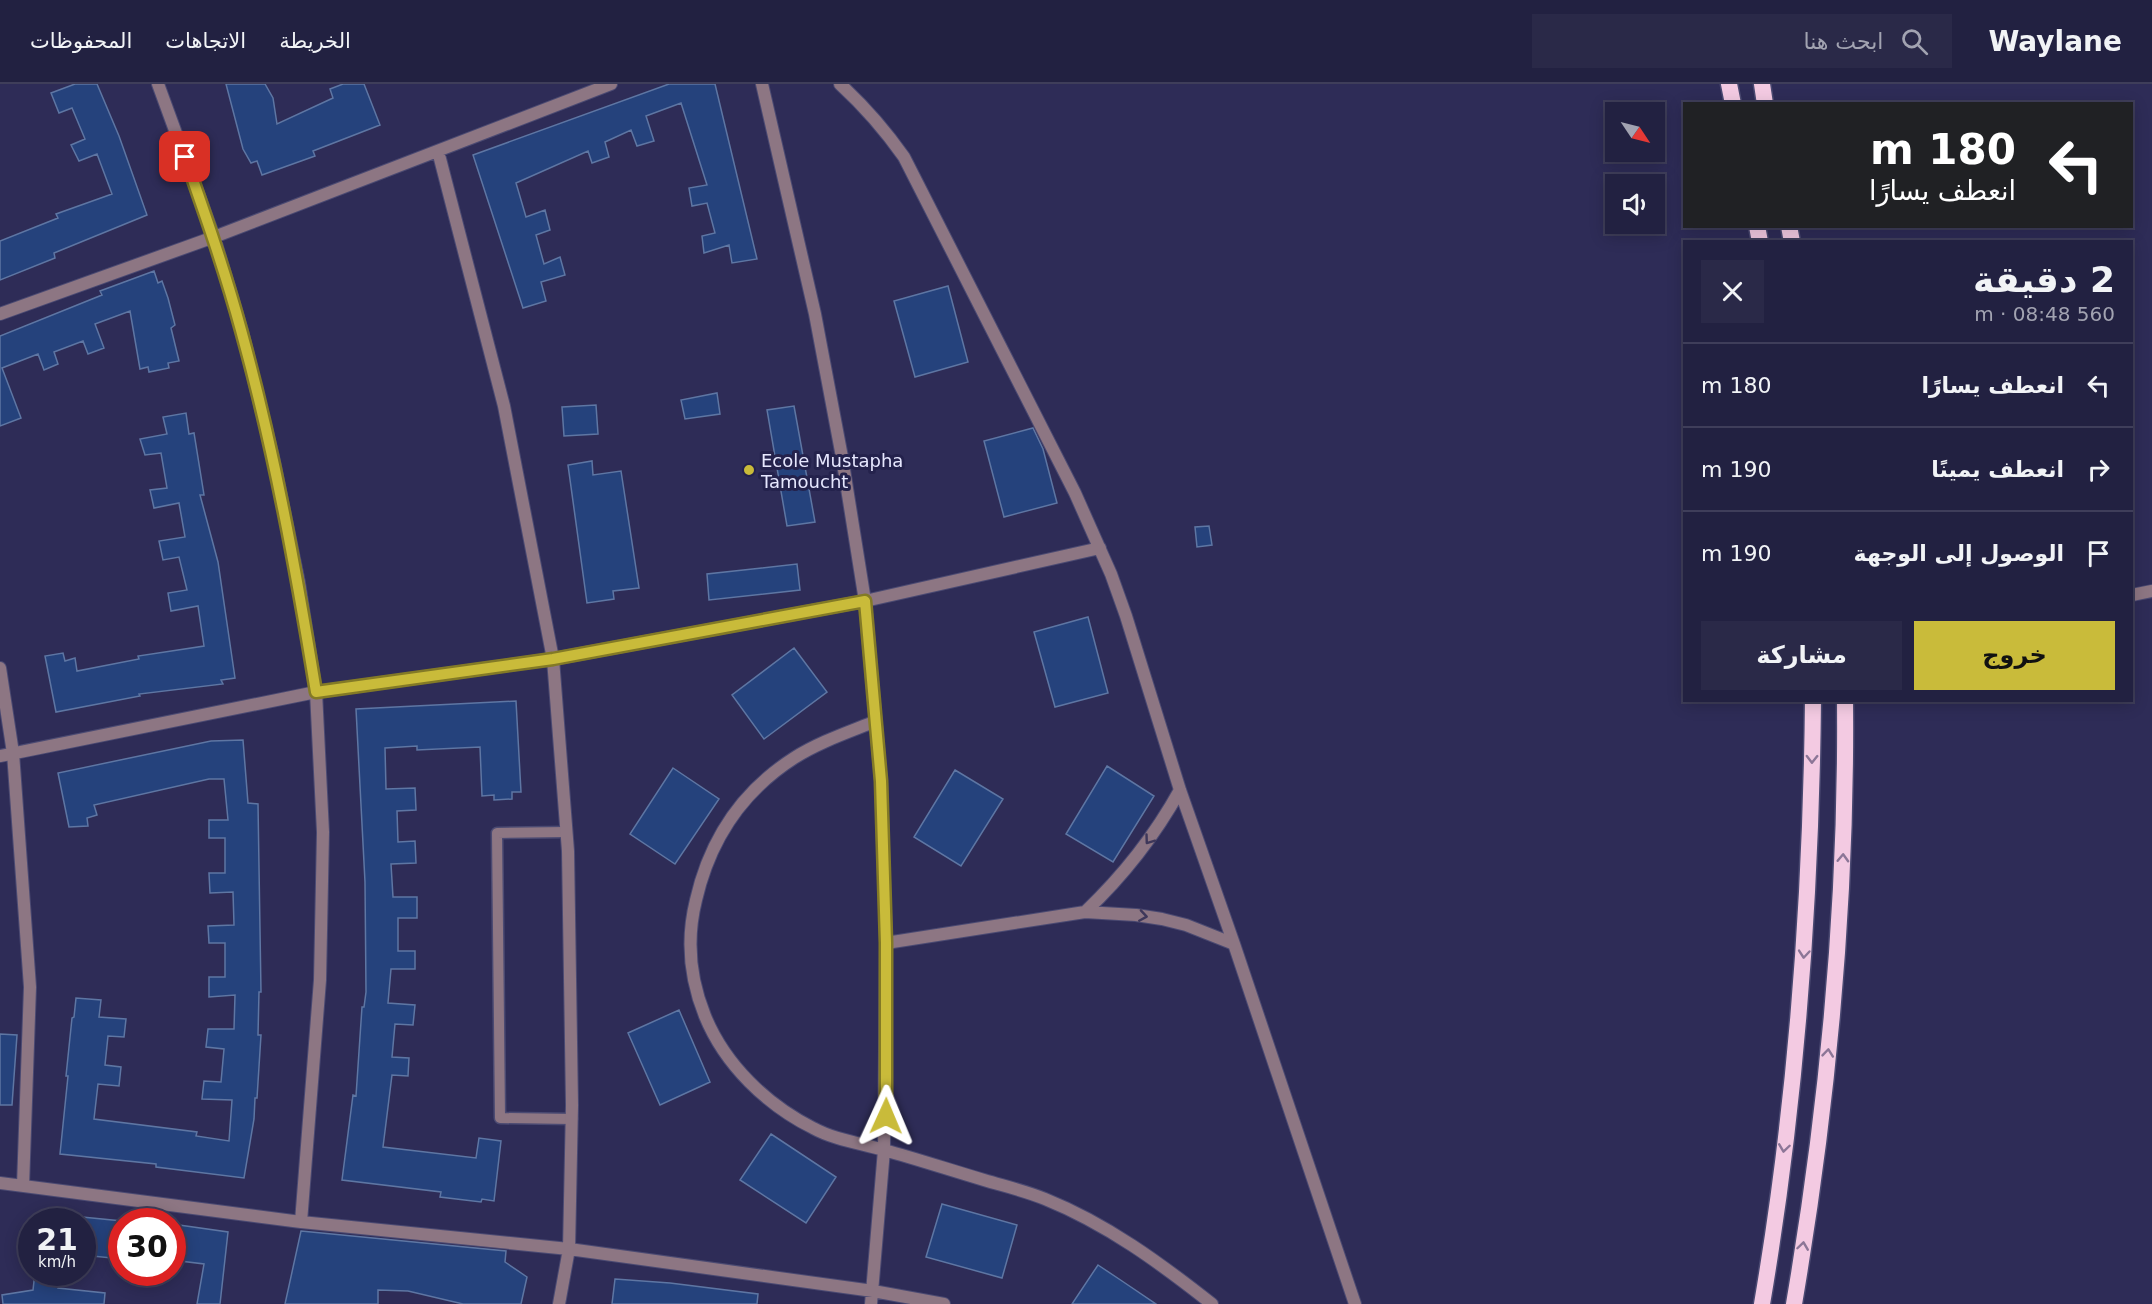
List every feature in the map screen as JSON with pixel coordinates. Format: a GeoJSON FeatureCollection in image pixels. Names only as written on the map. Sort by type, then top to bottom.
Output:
{"type":"FeatureCollection","features":[{"type":"Feature","properties":{"kind":"highway"},"geometry":{"type":"LineString","coordinates":[[1729,84],[1733,102]]}},
{"type":"Feature","properties":{"kind":"highway"},"geometry":{"type":"LineString","coordinates":[[1762,84],[1765,102]]}},
{"type":"Feature","properties":{"kind":"highway"},"geometry":{"type":"LineString","coordinates":[[1761,1304],[1790,1104],[1803,966],[1812,779],[1813,702]]}},
{"type":"Feature","properties":{"kind":"highway"},"geometry":{"type":"LineString","coordinates":[[1794,1304],[1822,1111],[1839,938],[1846,778],[1845,702]]}},
{"type":"Feature","properties":{"kind":"street"},"geometry":{"type":"LineString","coordinates":[[158,84],[214,237],[242,331],[273,457],[298,583],[316,692],[322,832],[320,980],[301,1222]]}},
{"type":"Feature","properties":{"kind":"street"},"geometry":{"type":"LineString","coordinates":[[0,314],[214,237],[611,84]]}},
{"type":"Feature","properties":{"kind":"street"},"geometry":{"type":"LineString","coordinates":[[762,84],[815,314],[842,457],[865,601],[876,721],[881,781],[886,943],[884,1150],[871,1304]]}},
{"type":"Feature","properties":{"kind":"street"},"geometry":{"type":"LineString","coordinates":[[840,84],[877,121],[904,157],[1075,494],[1100,548],[1126,616],[1180,790],[1355,1304]]}},
{"type":"Feature","properties":{"kind":"street"},"geometry":{"type":"LineString","coordinates":[[438,151],[504,406],[553,659],[566,832],[572,1119],[569,1249],[559,1304]]}},
{"type":"Feature","properties":{"kind":"street"},"geometry":{"type":"LineString","coordinates":[[0,756],[316,692],[553,659],[865,601],[1100,548]]}},
{"type":"Feature","properties":{"kind":"street"},"geometry":{"type":"LineString","coordinates":[[2133,595],[2152,591]]}},
{"type":"Feature","properties":{"kind":"street"},"geometry":{"type":"LineString","coordinates":[[0,668],[13,753],[30,987],[23,1186]]}},
{"type":"Feature","properties":{"kind":"street"},"geometry":{"type":"LineString","coordinates":[[876,721],[796,756],[763,780],[735,810],[714,844],[700,883],[692,917],[690,960],[698,998],[713,1036],[738,1070],[771,1102],[814,1129],[1044,1198],[1097,1222],[1145,1253],[1212,1304]]}},
{"type":"Feature","properties":{"kind":"street"},"geometry":{"type":"LineString","coordinates":[[1085,912],[1116,882],[1138,856],[1180,790]]}},
{"type":"Feature","properties":{"kind":"street"},"geometry":{"type":"LineString","coordinates":[[886,943],[1085,912],[1162,919],[1186,925],[1234,944]]}},
{"type":"Feature","properties":{"kind":"street"},"geometry":{"type":"LineString","coordinates":[[0,1183],[301,1222],[569,1249],[873,1291],[945,1304]]}},
{"type":"Feature","properties":{"kind":"lane"},"geometry":{"type":"LineString","coordinates":[[566,832],[497,833],[500,1118],[572,1119]]}},
{"type":"Feature","properties":{"kind":"building"},"geometry":{"type":"Polygon","coordinates":[[[75,84],[97,84],[119,136],[147,215],[54,253],[55,258],[0,280],[0,241],[58,218],[56,214],[112,194],[97,154],[79,161],[71,145],[85,139],[72,108],[59,113],[51,93],[75,84]]]}},
{"type":"Feature","properties":{"kind":"building"},"geometry":{"type":"Polygon","coordinates":[[[226,84],[265,84],[273,98],[277,124],[333,98],[330,89],[343,84],[364,84],[380,125],[313,151],[315,156],[262,175],[257,161],[251,163],[243,149],[226,84]]]}},
{"type":"Feature","properties":{"kind":"building"},"geometry":{"type":"Polygon","coordinates":[[[669,84],[715,84],[757,259],[732,263],[729,245],[704,253],[702,236],[715,233],[707,203],[692,206],[689,188],[707,185],[681,103],[646,116],[654,141],[637,146],[631,130],[605,142],[609,157],[592,163],[588,151],[516,183],[526,217],[545,210],[550,230],[536,235],[544,264],[560,257],[565,275],[541,282],[546,301],[523,308],[473,155],[669,84]]]}},
{"type":"Feature","properties":{"kind":"building"},"geometry":{"type":"Polygon","coordinates":[[[154,271],[158,283],[162,281],[168,298],[175,325],[171,328],[179,361],[168,363],[169,368],[149,372],[148,367],[140,369],[130,311],[95,324],[104,348],[88,354],[83,341],[54,352],[58,364],[44,370],[38,354],[2,368],[21,418],[0,426],[0,336],[102,295],[100,291],[154,271]]]}},
{"type":"Feature","properties":{"kind":"building"},"geometry":{"type":"Polygon","coordinates":[[[948,286],[968,362],[915,377],[894,301],[948,286]]]}},
{"type":"Feature","properties":{"kind":"building"},"geometry":{"type":"Polygon","coordinates":[[[717,393],[720,414],[685,419],[681,400],[717,393]]]}},
{"type":"Feature","properties":{"kind":"building"},"geometry":{"type":"Polygon","coordinates":[[[596,405],[598,434],[564,436],[562,407],[596,405]]]}},
{"type":"Feature","properties":{"kind":"building"},"geometry":{"type":"Polygon","coordinates":[[[794,406],[815,522],[787,526],[767,410],[794,406]]]}},
{"type":"Feature","properties":{"kind":"building"},"geometry":{"type":"Polygon","coordinates":[[[186,413],[189,434],[194,433],[204,495],[200,495],[218,562],[235,678],[221,680],[223,684],[139,694],[140,696],[56,712],[45,656],[63,653],[65,661],[75,658],[77,671],[139,659],[138,656],[204,646],[198,606],[171,611],[168,593],[187,590],[179,557],[163,560],[159,541],[185,537],[179,503],[154,508],[150,490],[167,488],[161,453],[145,455],[140,439],[167,434],[163,417],[186,413]]]}},
{"type":"Feature","properties":{"kind":"building"},"geometry":{"type":"Polygon","coordinates":[[[1033,428],[1043,449],[1057,503],[1004,517],[984,441],[1033,428]]]}},
{"type":"Feature","properties":{"kind":"building"},"geometry":{"type":"Polygon","coordinates":[[[592,461],[593,475],[621,471],[639,588],[613,591],[614,599],[587,603],[568,465],[592,461]]]}},
{"type":"Feature","properties":{"kind":"building"},"geometry":{"type":"Polygon","coordinates":[[[1209,526],[1212,545],[1197,547],[1195,527],[1209,526]]]}},
{"type":"Feature","properties":{"kind":"building"},"geometry":{"type":"Polygon","coordinates":[[[797,564],[800,590],[709,600],[707,574],[797,564]]]}},
{"type":"Feature","properties":{"kind":"building"},"geometry":{"type":"Polygon","coordinates":[[[1088,617],[1108,693],[1055,707],[1034,632],[1088,617]]]}},
{"type":"Feature","properties":{"kind":"building"},"geometry":{"type":"Polygon","coordinates":[[[794,648],[827,692],[764,739],[732,695],[794,648]]]}},
{"type":"Feature","properties":{"kind":"building"},"geometry":{"type":"Polygon","coordinates":[[[516,701],[521,792],[512,792],[512,799],[494,800],[494,795],[482,796],[480,747],[417,750],[417,746],[385,748],[386,789],[415,788],[416,810],[397,811],[398,842],[415,841],[416,863],[391,864],[393,897],[417,897],[417,918],[398,918],[398,951],[415,951],[415,969],[391,969],[388,1003],[415,1005],[413,1025],[395,1024],[392,1057],[409,1058],[408,1076],[392,1075],[383,1147],[476,1158],[479,1138],[501,1141],[494,1201],[482,1199],[481,1202],[440,1197],[441,1192],[342,1180],[353,1095],[356,1096],[362,1007],[364,1007],[366,992],[365,882],[356,709],[516,701]]]}},
{"type":"Feature","properties":{"kind":"building"},"geometry":{"type":"Polygon","coordinates":[[[243,740],[248,803],[258,804],[261,992],[259,992],[258,1035],[261,1035],[257,1098],[255,1098],[254,1119],[244,1178],[156,1167],[156,1164],[60,1154],[68,1076],[66,1076],[76,998],[101,1000],[99,1017],[126,1019],[124,1037],[108,1036],[105,1065],[121,1067],[119,1086],[98,1084],[94,1119],[197,1132],[196,1136],[229,1141],[232,1100],[202,1099],[204,1081],[221,1082],[224,1049],[206,1047],[208,1029],[234,1029],[235,995],[209,997],[209,977],[225,977],[225,943],[209,943],[208,926],[234,925],[233,892],[210,893],[209,873],[225,873],[225,838],[209,838],[209,820],[228,820],[224,779],[209,779],[94,805],[97,815],[87,818],[88,826],[69,827],[58,773],[211,741],[243,740]]]}},
{"type":"Feature","properties":{"kind":"building"},"geometry":{"type":"Polygon","coordinates":[[[1107,766],[1154,796],[1113,862],[1066,834],[1107,766]]]}},
{"type":"Feature","properties":{"kind":"building"},"geometry":{"type":"Polygon","coordinates":[[[673,768],[719,799],[675,864],[630,834],[673,768]]]}},
{"type":"Feature","properties":{"kind":"building"},"geometry":{"type":"Polygon","coordinates":[[[955,770],[1003,799],[961,866],[914,837],[955,770]]]}},
{"type":"Feature","properties":{"kind":"building"},"geometry":{"type":"Polygon","coordinates":[[[679,1010],[710,1082],[660,1105],[628,1033],[679,1010]]]}},
{"type":"Feature","properties":{"kind":"building"},"geometry":{"type":"Polygon","coordinates":[[[0,1034],[17,1035],[12,1105],[0,1105],[0,1034]]]}},
{"type":"Feature","properties":{"kind":"building"},"geometry":{"type":"Polygon","coordinates":[[[771,1134],[836,1177],[806,1223],[740,1180],[771,1134]]]}},
{"type":"Feature","properties":{"kind":"building"},"geometry":{"type":"Polygon","coordinates":[[[942,1204],[1017,1225],[1002,1278],[926,1257],[942,1204]]]}},
{"type":"Feature","properties":{"kind":"building"},"geometry":{"type":"Polygon","coordinates":[[[96,1218],[108,1220],[108,1258],[96,1256],[96,1218]]]}},
{"type":"Feature","properties":{"kind":"building"},"geometry":{"type":"Polygon","coordinates":[[[186,1226],[228,1232],[220,1304],[197,1304],[204,1264],[186,1262],[186,1226]]]}},
{"type":"Feature","properties":{"kind":"building"},"geometry":{"type":"Polygon","coordinates":[[[301,1231],[506,1251],[505,1262],[527,1277],[521,1304],[463,1304],[408,1291],[378,1290],[378,1304],[285,1304],[301,1231]]]}},
{"type":"Feature","properties":{"kind":"building"},"geometry":{"type":"Polygon","coordinates":[[[1098,1265],[1122,1281],[1156,1304],[1072,1304],[1098,1265]]]}},
{"type":"Feature","properties":{"kind":"building"},"geometry":{"type":"Polygon","coordinates":[[[615,1279],[758,1294],[757,1304],[612,1304],[615,1279]]]}},
{"type":"Feature","properties":{"kind":"building"},"geometry":{"type":"Polygon","coordinates":[[[33,1286],[58,1286],[58,1288],[105,1293],[104,1304],[3,1304],[2,1295],[33,1290],[33,1286]]]}},
{"type":"Feature","properties":{"kind":"place","name":"Ecole Mustapha Tamoucht"},"geometry":{"type":"Point","coordinates":[749,470]}},
{"type":"Feature","properties":{"kind":"route"},"geometry":{"type":"LineString","coordinates":[[185,157],[214,237],[242,331],[273,457],[298,583],[316,692],[553,659],[865,601],[881,781],[886,943],[886,1116]]}}]}
